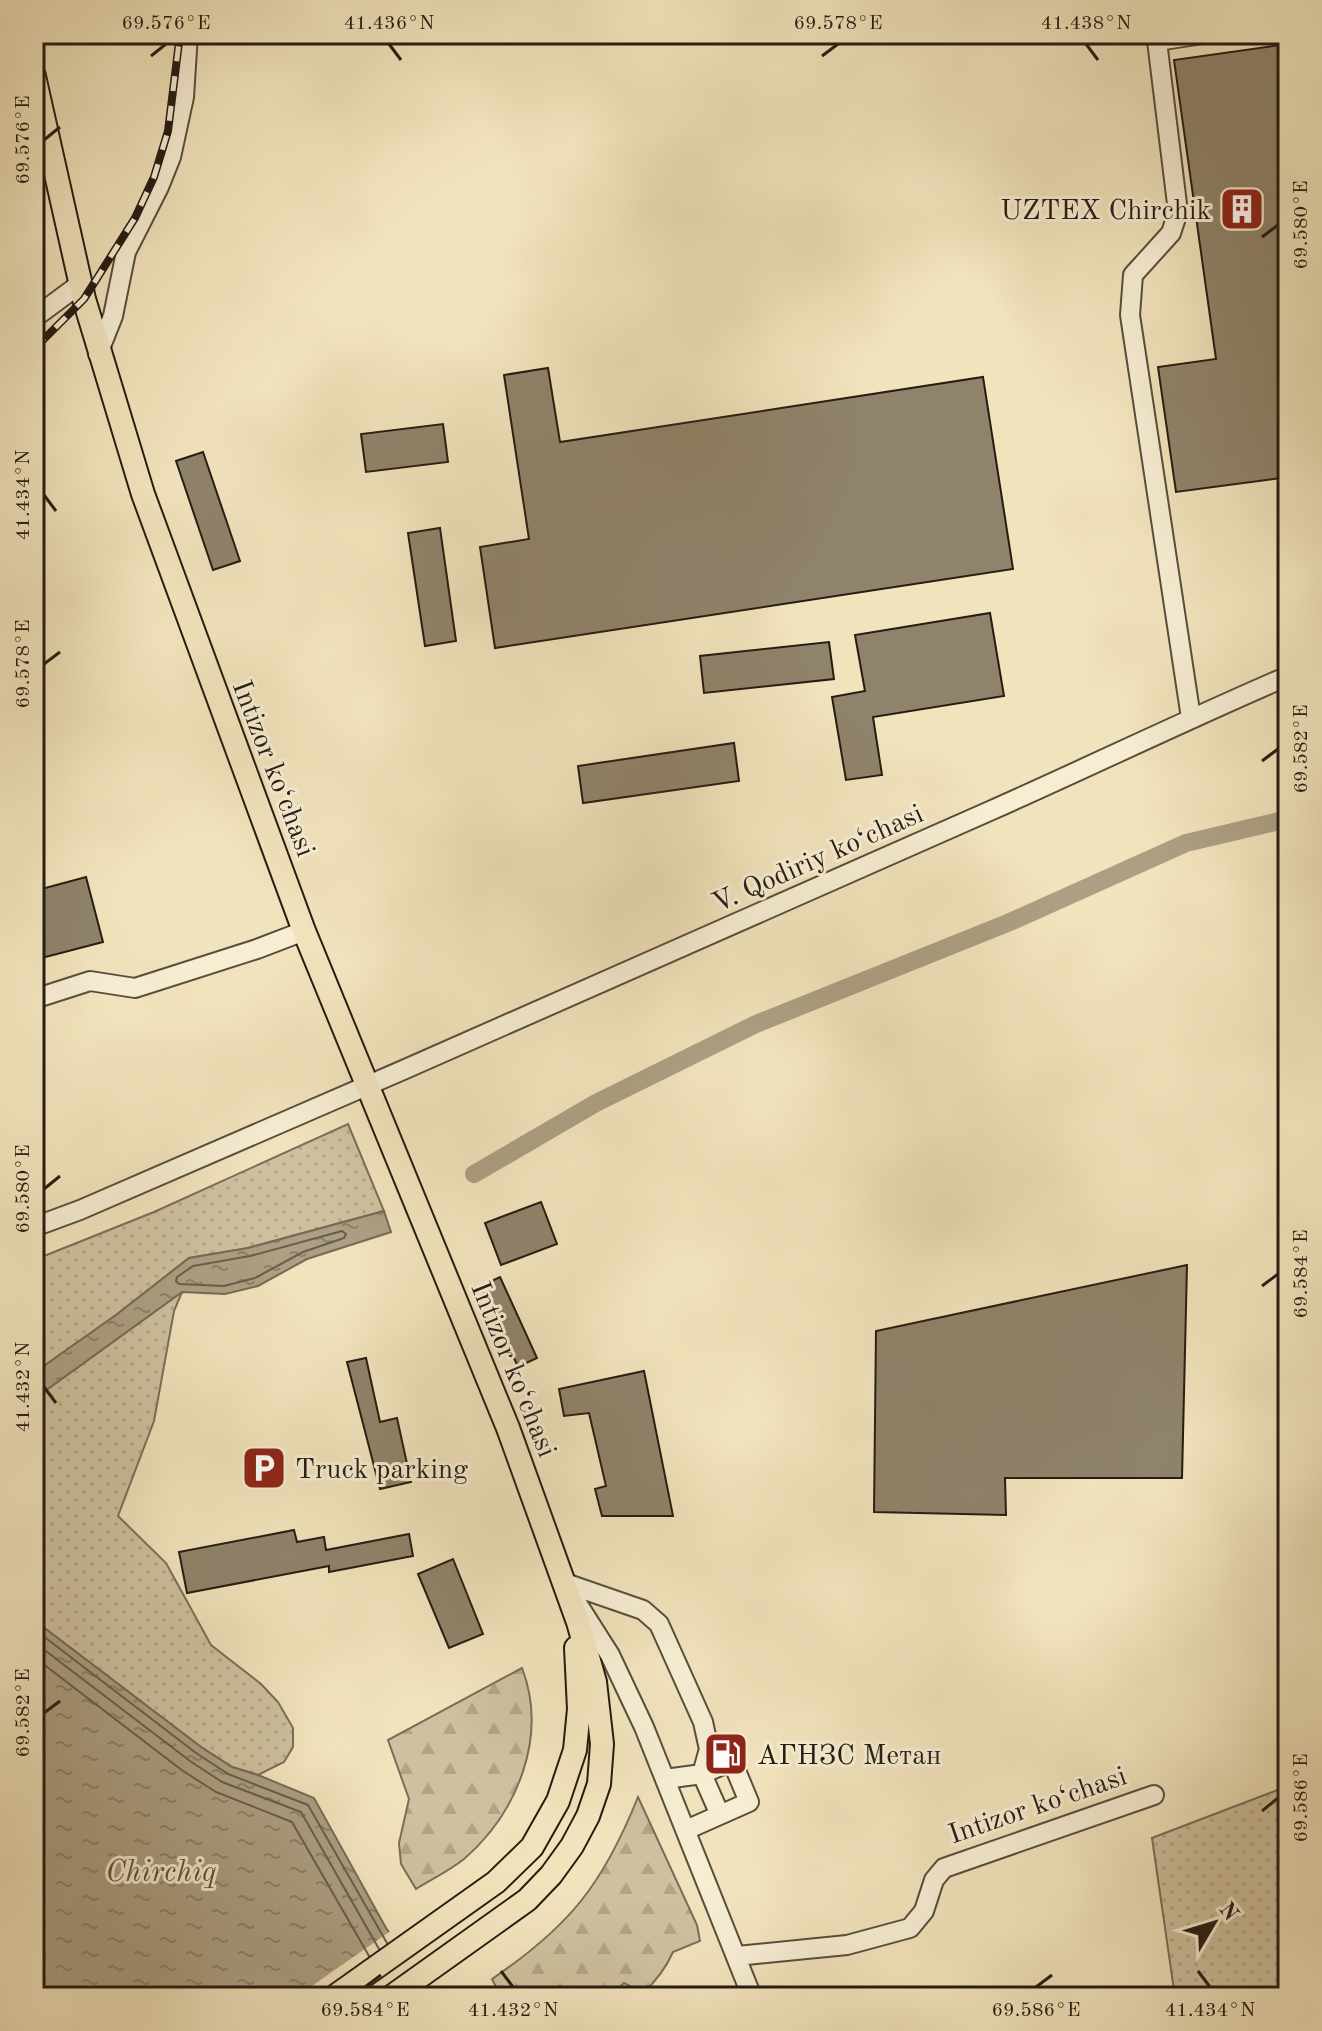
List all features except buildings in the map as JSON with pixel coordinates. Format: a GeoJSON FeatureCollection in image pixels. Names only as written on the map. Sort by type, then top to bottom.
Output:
{"type":"FeatureCollection","features":[{"type":"Feature","properties":{"kind":"main road","name":"Intizor ko‘chasi"},"geometry":{"type":"LineString","coordinates":[[34,76],[98,354],[148,508],[304,931],[508,1428],[565,1583]]}},
{"type":"Feature","properties":{"kind":"main road"},"geometry":{"type":"LineString","coordinates":[[334,1997],[496,1882],[520,1860],[541,1832],[565,1785],[575,1750],[579,1709],[576,1647],[565,1583]]}},
{"type":"Feature","properties":{"kind":"main road"},"geometry":{"type":"LineString","coordinates":[[391,1997],[516,1909],[540,1888],[572,1846],[595,1800],[601,1765],[600,1713],[591,1662],[565,1583]]}},
{"type":"Feature","properties":{"kind":"street"},"geometry":{"type":"LineString","coordinates":[[98,354],[113,316],[126,252],[171,157],[184,97],[188,34]]}},
{"type":"Feature","properties":{"kind":"street"},"geometry":{"type":"LineString","coordinates":[[1191,718],[1130,315],[1133,275],[1171,233],[1178,212],[1157,41],[1203,34]]}},
{"type":"Feature","properties":{"kind":"street"},"geometry":{"type":"LineString","coordinates":[[34,318],[80,284]]}},
{"type":"Feature","properties":{"kind":"street","name":"V. Qodiriy ko‘chasi"},"geometry":{"type":"LineString","coordinates":[[34,1227],[367,1086],[1038,790],[1288,676]]}},
{"type":"Feature","properties":{"kind":"street"},"geometry":{"type":"LineString","coordinates":[[34,999],[90,981],[135,988],[304,931]]}},
{"type":"Feature","properties":{"kind":"street"},"geometry":{"type":"LineString","coordinates":[[565,1583],[643,1610],[659,1624],[703,1722],[709,1749],[702,1774],[720,1815]]}},
{"type":"Feature","properties":{"kind":"street","name":"Intizor ko‘chasi"},"geometry":{"type":"LineString","coordinates":[[565,1583],[610,1655],[665,1779],[737,1956],[847,1945],[910,1928],[924,1911],[934,1880],[944,1868],[1154,1795]]}},
{"type":"Feature","properties":{"kind":"street"},"geometry":{"type":"LineString","coordinates":[[665,1779],[702,1774],[732,1761],[749,1802],[686,1830]]}},
{"type":"Feature","properties":{"kind":"street"},"geometry":{"type":"LineString","coordinates":[[737,1956],[752,1997]]}},
{"type":"Feature","properties":{"kind":"green space"},"geometry":{"type":"Polygon","coordinates":[[[348,1124],[384,1211],[248,1248],[189,1258],[34,1373],[34,1260],[154,1212],[348,1124]]]}},
{"type":"Feature","properties":{"kind":"green space"},"geometry":{"type":"Polygon","coordinates":[[[182,1292],[174,1311],[154,1421],[118,1516],[166,1563],[211,1645],[261,1684],[278,1702],[293,1728],[293,1747],[284,1762],[258,1775],[232,1767],[201,1747],[34,1620],[34,1399],[182,1292]]]}},
{"type":"Feature","properties":{"kind":"green space"},"geometry":{"type":"Polygon","coordinates":[[[522,1668],[532,1720],[523,1771],[513,1796],[500,1819],[464,1859],[416,1889],[401,1864],[399,1843],[409,1799],[388,1740],[522,1668]]]}},
{"type":"Feature","properties":{"kind":"green space"},"geometry":{"type":"Polygon","coordinates":[[[1288,1786],[1288,1997],[1175,1997],[1152,1838],[1288,1786]]]}},
{"type":"Feature","properties":{"kind":"green space"},"geometry":{"type":"Polygon","coordinates":[[[638,1797],[697,1925],[700,1941],[673,1952],[660,1974],[643,1993],[624,1983],[609,1997],[501,1997],[492,1979],[543,1940],[581,1901],[611,1855],[638,1797]]]}},
{"type":"Feature","properties":{"kind":"water"},"geometry":{"type":"Polygon","coordinates":[[[384,1211],[391,1232],[307,1259],[258,1286],[225,1294],[182,1292],[34,1399],[34,1373],[189,1258],[248,1248],[384,1211]]]}},
{"type":"Feature","properties":{"kind":"water","name":"Chirchiq"},"geometry":{"type":"Polygon","coordinates":[[[34,1620],[201,1747],[232,1767],[314,1798],[386,1928],[437,1997],[34,1997],[34,1620]]]}},
{"type":"Feature","properties":{"kind":"pier"},"geometry":{"type":"Polygon","coordinates":[[[392,1930],[439,1993],[433,1997],[296,1997],[392,1930]]]}},
{"type":"Feature","properties":{"kind":"waterway"},"geometry":{"type":"LineString","coordinates":[[474,1174],[596,1103],[756,1024],[1010,922],[1186,843],[1288,819]]}},
{"type":"Feature","properties":{"kind":"railway"},"geometry":{"type":"LineString","coordinates":[[34,349],[84,299],[135,218],[154,177],[168,131],[180,34]]}},
{"type":"Feature","properties":{"kind":"place","name":"UZTEX Chirchik"},"geometry":{"type":"Point","coordinates":[1242,209]}},
{"type":"Feature","properties":{"kind":"place","name":"Truck parking"},"geometry":{"type":"Point","coordinates":[264,1468]}},
{"type":"Feature","properties":{"kind":"place","name":"АГНЗС Метан"},"geometry":{"type":"Point","coordinates":[726,1754]}}]}
